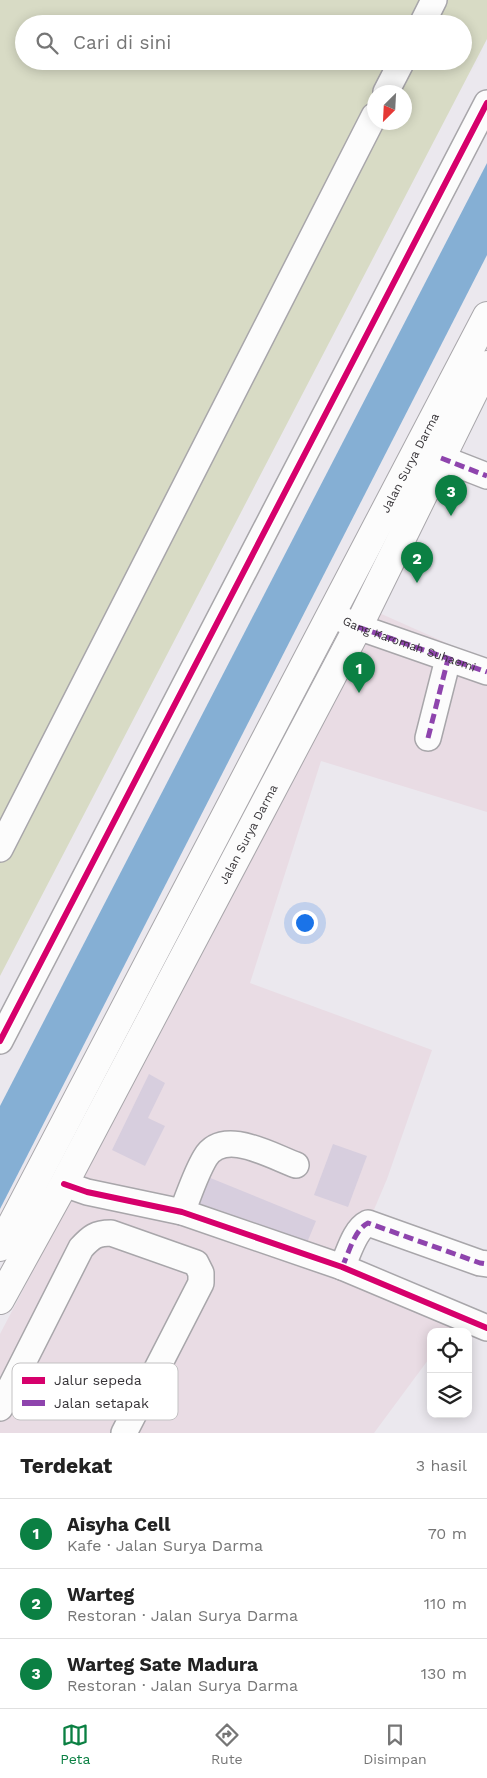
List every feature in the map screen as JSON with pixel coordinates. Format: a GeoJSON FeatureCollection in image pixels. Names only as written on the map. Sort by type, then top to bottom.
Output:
{"type":"FeatureCollection","features":[{"type":"Feature","properties":{"kind":"main road","name":"Jalan Surya Darma"},"geometry":{"type":"LineString","coordinates":[[0,1247],[487,316]]}},
{"type":"Feature","properties":{"kind":"main road","name":"Jalan Surya Darma"},"geometry":{"type":"LineString","coordinates":[[0,1300],[64,1184],[358,627],[487,366]]}},
{"type":"Feature","properties":{"kind":"street"},"geometry":{"type":"LineString","coordinates":[[426,15],[434,0]]}},
{"type":"Feature","properties":{"kind":"street"},"geometry":{"type":"LineString","coordinates":[[390,85],[397,70]]}},
{"type":"Feature","properties":{"kind":"street"},"geometry":{"type":"LineString","coordinates":[[0,1041],[487,103]]}},
{"type":"Feature","properties":{"kind":"street"},"geometry":{"type":"LineString","coordinates":[[0,849],[367,130]]}},
{"type":"Feature","properties":{"kind":"street"},"geometry":{"type":"LineString","coordinates":[[441,458],[487,476]]}},
{"type":"Feature","properties":{"kind":"street","name":"Gang Karomah Suhaemi"},"geometry":{"type":"LineString","coordinates":[[331,614],[358,627],[487,672]]}},
{"type":"Feature","properties":{"kind":"street"},"geometry":{"type":"LineString","coordinates":[[428,738],[448,659]]}},
{"type":"Feature","properties":{"kind":"street"},"geometry":{"type":"LineString","coordinates":[[182,1212],[205,1157],[215,1147],[227,1143],[241,1144],[296,1165]]}},
{"type":"Feature","properties":{"kind":"street"},"geometry":{"type":"LineString","coordinates":[[64,1184],[88,1192],[182,1212],[342,1267],[487,1328]]}},
{"type":"Feature","properties":{"kind":"street"},"geometry":{"type":"LineString","coordinates":[[342,1267],[358,1232],[368,1223],[487,1264]]}},
{"type":"Feature","properties":{"kind":"street"},"geometry":{"type":"LineString","coordinates":[[23,1363],[82,1248],[91,1237],[99,1233],[111,1233],[196,1263],[201,1273],[201,1283],[160,1363]]}},
{"type":"Feature","properties":{"kind":"street"},"geometry":{"type":"LineString","coordinates":[[0,1408],[12,1385]]}},
{"type":"Feature","properties":{"kind":"street"},"geometry":{"type":"LineString","coordinates":[[124,1433],[131,1420]]}},
{"type":"Feature","properties":{"kind":"shaded area"},"geometry":{"type":"Polygon","coordinates":[[[377,612],[487,661],[487,812],[321,761],[250,983],[432,1050],[387,1179],[348,1271],[457,1319],[451,1328],[427,1328],[427,1361],[374,1433],[0,1433],[0,1334],[377,612]]]}},
{"type":"Feature","properties":{"kind":"green space"},"geometry":{"type":"Polygon","coordinates":[[[0,0],[487,0],[487,39],[472,68],[472,15],[15,15],[15,70],[471,70],[0,976],[0,0]]]}},
{"type":"Feature","properties":{"kind":"water"},"geometry":{"type":"Polygon","coordinates":[[[487,163],[487,255],[0,1209],[0,1106],[487,163]]]}},
{"type":"Feature","properties":{"kind":"building"},"geometry":{"type":"Polygon","coordinates":[[[149,1074],[165,1083],[148,1118],[165,1126],[145,1166],[112,1150],[149,1074]]]}},
{"type":"Feature","properties":{"kind":"building"},"geometry":{"type":"Polygon","coordinates":[[[333,1144],[367,1156],[348,1207],[314,1195],[333,1144]]]}},
{"type":"Feature","properties":{"kind":"building"},"geometry":{"type":"Polygon","coordinates":[[[203,1175],[316,1221],[304,1250],[191,1204],[203,1175]]]}},
{"type":"Feature","properties":{"kind":"marked path"},"geometry":{"type":"LineString","coordinates":[[441,458],[487,476]]}},
{"type":"Feature","properties":{"kind":"marked path"},"geometry":{"type":"LineString","coordinates":[[358,627],[487,672]]}},
{"type":"Feature","properties":{"kind":"marked path"},"geometry":{"type":"LineString","coordinates":[[428,738],[448,659]]}},
{"type":"Feature","properties":{"kind":"marked path"},"geometry":{"type":"LineString","coordinates":[[342,1267],[355,1236],[368,1223],[487,1264]]}},
{"type":"Feature","properties":{"kind":"cycle path"},"geometry":{"type":"LineString","coordinates":[[0,1041],[487,103]]}},
{"type":"Feature","properties":{"kind":"cycle path"},"geometry":{"type":"LineString","coordinates":[[64,1184],[87,1192],[182,1212],[342,1267],[487,1328]]}},
{"type":"Feature","properties":{"kind":"place","name":"Warteg Sate Madura"},"geometry":{"type":"Point","coordinates":[451,516]}},
{"type":"Feature","properties":{"kind":"place","name":"Warteg"},"geometry":{"type":"Point","coordinates":[417,583]}},
{"type":"Feature","properties":{"kind":"place","name":"Aisyha Cell"},"geometry":{"type":"Point","coordinates":[359,693]}}]}
